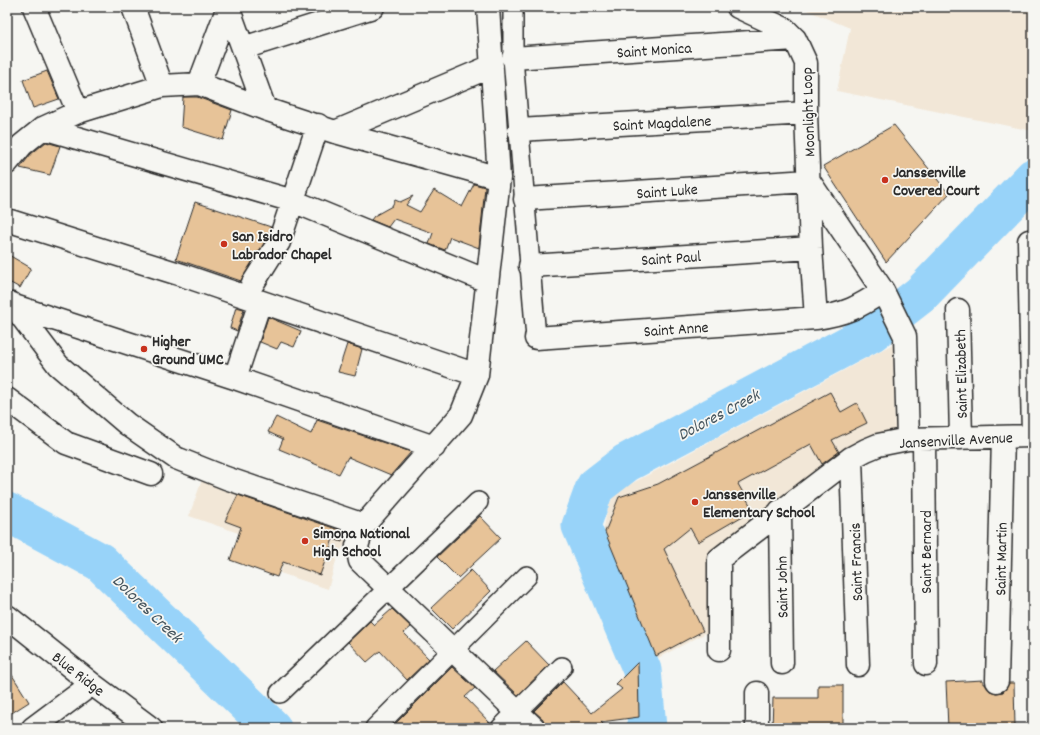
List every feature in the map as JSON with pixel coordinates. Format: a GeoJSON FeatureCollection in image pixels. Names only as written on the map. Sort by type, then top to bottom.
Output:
{"type":"FeatureCollection","features":[{"type":"Feature","properties":{"kind":"street"},"geometry":{"type":"LineString","coordinates":[[34,7],[78,112]]}},
{"type":"Feature","properties":{"kind":"street"},"geometry":{"type":"LineString","coordinates":[[133,7],[162,86]]}},
{"type":"Feature","properties":{"kind":"street"},"geometry":{"type":"LineString","coordinates":[[199,84],[228,7]]}},
{"type":"Feature","properties":{"kind":"street"},"geometry":{"type":"LineString","coordinates":[[228,7],[265,109]]}},
{"type":"Feature","properties":{"kind":"street"},"geometry":{"type":"LineString","coordinates":[[243,48],[373,7]]}},
{"type":"Feature","properties":{"kind":"street"},"geometry":{"type":"LineString","coordinates":[[488,7],[499,178],[477,375],[461,415],[364,525],[357,546],[360,561],[534,728]]}},
{"type":"Feature","properties":{"kind":"street"},"geometry":{"type":"LineString","coordinates":[[513,7],[513,58],[536,338]]}},
{"type":"Feature","properties":{"kind":"street","name":"Moonlight Loop"},"geometry":{"type":"LineString","coordinates":[[738,7],[785,29],[795,39],[806,63],[806,113],[811,248],[816,318]]}},
{"type":"Feature","properties":{"kind":"street","name":"Saint Monica"},"geometry":{"type":"LineString","coordinates":[[513,58],[795,39]]}},
{"type":"Feature","properties":{"kind":"street"},"geometry":{"type":"LineString","coordinates":[[235,378],[256,294],[279,242],[293,201],[326,128],[492,66]]}},
{"type":"Feature","properties":{"kind":"street"},"geometry":{"type":"LineString","coordinates":[[7,163],[22,145],[43,128],[78,112],[162,86],[199,84],[265,109],[499,178]]}},
{"type":"Feature","properties":{"kind":"street","name":"Saint Magdalene"},"geometry":{"type":"LineString","coordinates":[[519,130],[806,113]]}},
{"type":"Feature","properties":{"kind":"street"},"geometry":{"type":"LineString","coordinates":[[43,128],[293,201],[487,281]]}},
{"type":"Feature","properties":{"kind":"street"},"geometry":{"type":"LineString","coordinates":[[809,181],[887,298],[905,336],[916,439]]}},
{"type":"Feature","properties":{"kind":"street","name":"Saint Luke"},"geometry":{"type":"LineString","coordinates":[[525,200],[809,181]]}},
{"type":"Feature","properties":{"kind":"street"},"geometry":{"type":"LineString","coordinates":[[7,220],[182,275],[256,294],[477,375]]}},
{"type":"Feature","properties":{"kind":"street"},"geometry":{"type":"LineString","coordinates":[[1030,242],[1033,436]]}},
{"type":"Feature","properties":{"kind":"street","name":"Saint Paul"},"geometry":{"type":"LineString","coordinates":[[530,266],[811,248]]}},
{"type":"Feature","properties":{"kind":"street"},"geometry":{"type":"LineString","coordinates":[[816,318],[831,316],[887,298]]}},
{"type":"Feature","properties":{"kind":"street"},"geometry":{"type":"LineString","coordinates":[[10,303],[235,378],[434,447]]}},
{"type":"Feature","properties":{"kind":"street"},"geometry":{"type":"LineString","coordinates":[[10,303],[58,365],[127,424],[176,458],[226,478],[364,525]]}},
{"type":"Feature","properties":{"kind":"street","name":"Saint Elizabeth"},"geometry":{"type":"LineString","coordinates":[[958,310],[961,438]]}},
{"type":"Feature","properties":{"kind":"street","name":"Saint Anne"},"geometry":{"type":"LineString","coordinates":[[536,338],[816,318]]}},
{"type":"Feature","properties":{"kind":"street"},"geometry":{"type":"LineString","coordinates":[[7,399],[66,443],[151,474]]}},
{"type":"Feature","properties":{"kind":"street","name":"Jansenville Avenue"},"geometry":{"type":"LineString","coordinates":[[719,650],[719,559],[851,458],[878,445],[916,439],[1033,436]]}},
{"type":"Feature","properties":{"kind":"street","name":"Saint Martin"},"geometry":{"type":"LineString","coordinates":[[997,681],[1003,437]]}},
{"type":"Feature","properties":{"kind":"street","name":"Saint Bernard"},"geometry":{"type":"LineString","coordinates":[[916,439],[926,664]]}},
{"type":"Feature","properties":{"kind":"street","name":"Saint Francis"},"geometry":{"type":"LineString","coordinates":[[851,458],[858,665]]}},
{"type":"Feature","properties":{"kind":"street"},"geometry":{"type":"LineString","coordinates":[[280,692],[478,502]]}},
{"type":"Feature","properties":{"kind":"street","name":"Saint John"},"geometry":{"type":"LineString","coordinates":[[780,511],[782,663]]}},
{"type":"Feature","properties":{"kind":"street"},"geometry":{"type":"LineString","coordinates":[[375,728],[527,576]]}},
{"type":"Feature","properties":{"kind":"street","name":"Blue Ridge"},"geometry":{"type":"LineString","coordinates":[[7,616],[92,684],[151,728]]}},
{"type":"Feature","properties":{"kind":"street"},"geometry":{"type":"LineString","coordinates":[[500,728],[562,667]]}},
{"type":"Feature","properties":{"kind":"street"},"geometry":{"type":"LineString","coordinates":[[33,728],[92,684]]}},
{"type":"Feature","properties":{"kind":"street"},"geometry":{"type":"LineString","coordinates":[[756,693],[757,728]]}},
{"type":"Feature","properties":{"kind":"shaded area"},"geometry":{"type":"Polygon","coordinates":[[[799,7],[1033,7],[1033,131],[837,91],[850,28],[799,7]]]}},
{"type":"Feature","properties":{"kind":"shaded area","name":"Janssenville Elementary School"},"geometry":{"type":"Polygon","coordinates":[[[893,344],[895,431],[861,439],[708,557],[708,632],[654,660],[608,550],[603,533],[607,511],[614,493],[893,344]]]}},
{"type":"Feature","properties":{"kind":"shaded area","name":"Simona National High School"},"geometry":{"type":"Polygon","coordinates":[[[202,480],[355,531],[338,554],[328,589],[280,573],[288,550],[189,516],[202,480]]]}},
{"type":"Feature","properties":{"kind":"building"},"geometry":{"type":"Polygon","coordinates":[[[47,71],[59,99],[33,108],[23,80],[47,71]]]}},
{"type":"Feature","properties":{"kind":"building"},"geometry":{"type":"Polygon","coordinates":[[[183,97],[197,97],[232,110],[223,140],[181,127],[183,97]]]}},
{"type":"Feature","properties":{"kind":"building","name":"Janssenville Covered Court"},"geometry":{"type":"Polygon","coordinates":[[[894,125],[949,194],[886,262],[823,166],[894,125]]]}},
{"type":"Feature","properties":{"kind":"building"},"geometry":{"type":"Polygon","coordinates":[[[46,142],[60,146],[50,175],[20,168],[31,154],[46,142]]]}},
{"type":"Feature","properties":{"kind":"building"},"geometry":{"type":"Polygon","coordinates":[[[474,184],[485,187],[479,248],[450,237],[445,250],[429,244],[433,233],[394,219],[388,227],[371,220],[374,216],[392,206],[395,200],[400,202],[413,196],[406,205],[420,212],[434,190],[462,207],[474,184]]]}},
{"type":"Feature","properties":{"kind":"building","name":"San Isidro Labrador Chapel"},"geometry":{"type":"Polygon","coordinates":[[[195,202],[271,227],[268,237],[241,281],[176,259],[195,202]]]}},
{"type":"Feature","properties":{"kind":"building"},"geometry":{"type":"Polygon","coordinates":[[[7,254],[31,268],[20,288],[7,281],[7,254]]]}},
{"type":"Feature","properties":{"kind":"building"},"geometry":{"type":"Polygon","coordinates":[[[236,307],[244,309],[237,331],[230,328],[236,307]]]}},
{"type":"Feature","properties":{"kind":"building"},"geometry":{"type":"Polygon","coordinates":[[[268,317],[301,331],[294,347],[281,342],[277,349],[260,342],[268,317]]]}},
{"type":"Feature","properties":{"kind":"building"},"geometry":{"type":"Polygon","coordinates":[[[347,344],[362,349],[355,376],[338,372],[347,344]]]}},
{"type":"Feature","properties":{"kind":"building"},"geometry":{"type":"Polygon","coordinates":[[[830,392],[841,412],[857,403],[867,423],[832,440],[839,452],[822,464],[811,444],[738,484],[753,510],[698,542],[690,528],[664,549],[703,631],[656,656],[605,532],[619,497],[658,484],[830,392]]]}},
{"type":"Feature","properties":{"kind":"building"},"geometry":{"type":"Polygon","coordinates":[[[276,417],[311,434],[317,420],[411,452],[391,475],[348,457],[339,474],[279,449],[283,439],[268,432],[276,417]]]}},
{"type":"Feature","properties":{"kind":"building"},"geometry":{"type":"Polygon","coordinates":[[[238,495],[345,532],[342,542],[333,539],[320,575],[283,562],[277,577],[230,560],[241,527],[225,521],[238,495]]]}},
{"type":"Feature","properties":{"kind":"building"},"geometry":{"type":"Polygon","coordinates":[[[480,516],[501,538],[458,578],[437,557],[480,516]]]}},
{"type":"Feature","properties":{"kind":"building"},"geometry":{"type":"Polygon","coordinates":[[[471,570],[491,591],[452,629],[431,608],[471,570]]]}},
{"type":"Feature","properties":{"kind":"building"},"geometry":{"type":"Polygon","coordinates":[[[392,609],[411,627],[404,633],[429,659],[407,680],[380,651],[367,662],[348,642],[370,621],[374,625],[392,609]]]}},
{"type":"Feature","properties":{"kind":"building"},"geometry":{"type":"Polygon","coordinates":[[[526,641],[549,665],[518,695],[493,671],[526,641]]]}},
{"type":"Feature","properties":{"kind":"building"},"geometry":{"type":"Polygon","coordinates":[[[638,662],[639,717],[601,722],[607,728],[546,728],[543,719],[534,711],[563,682],[592,713],[622,689],[616,684],[638,662]]]}},
{"type":"Feature","properties":{"kind":"building"},"geometry":{"type":"Polygon","coordinates":[[[7,667],[29,702],[7,716],[7,667]]]}},
{"type":"Feature","properties":{"kind":"building"},"geometry":{"type":"Polygon","coordinates":[[[452,667],[475,688],[465,697],[491,724],[490,728],[391,728],[452,667]]]}},
{"type":"Feature","properties":{"kind":"building"},"geometry":{"type":"Polygon","coordinates":[[[983,680],[983,684],[985,684],[990,691],[996,693],[1003,692],[1009,683],[1014,683],[1015,727],[948,728],[946,682],[983,680]]]}},
{"type":"Feature","properties":{"kind":"building"},"geometry":{"type":"Polygon","coordinates":[[[818,685],[843,685],[843,728],[772,728],[773,698],[818,698],[818,685]]]}},
{"type":"Feature","properties":{"kind":"waterway","name":"Dolores Creek"},"geometry":{"type":"LineString","coordinates":[[647,728],[642,670],[581,526],[595,487],[626,463],[871,333],[920,295],[1033,178]]}},
{"type":"Feature","properties":{"kind":"waterway","name":"Dolores Creek"},"geometry":{"type":"LineString","coordinates":[[7,512],[100,562],[272,728]]}},
{"type":"Feature","properties":{"kind":"place","name":"Janssenville Covered Court"},"geometry":{"type":"Point","coordinates":[885,180]}},
{"type":"Feature","properties":{"kind":"place","name":"San Isidro Labrador Chapel"},"geometry":{"type":"Point","coordinates":[224,244]}},
{"type":"Feature","properties":{"kind":"place","name":"Higher Ground UMC"},"geometry":{"type":"Point","coordinates":[144,349]}},
{"type":"Feature","properties":{"kind":"place","name":"Janssenville Elementary School"},"geometry":{"type":"Point","coordinates":[695,502]}},
{"type":"Feature","properties":{"kind":"place","name":"Simona National High School"},"geometry":{"type":"Point","coordinates":[305,541]}}]}
